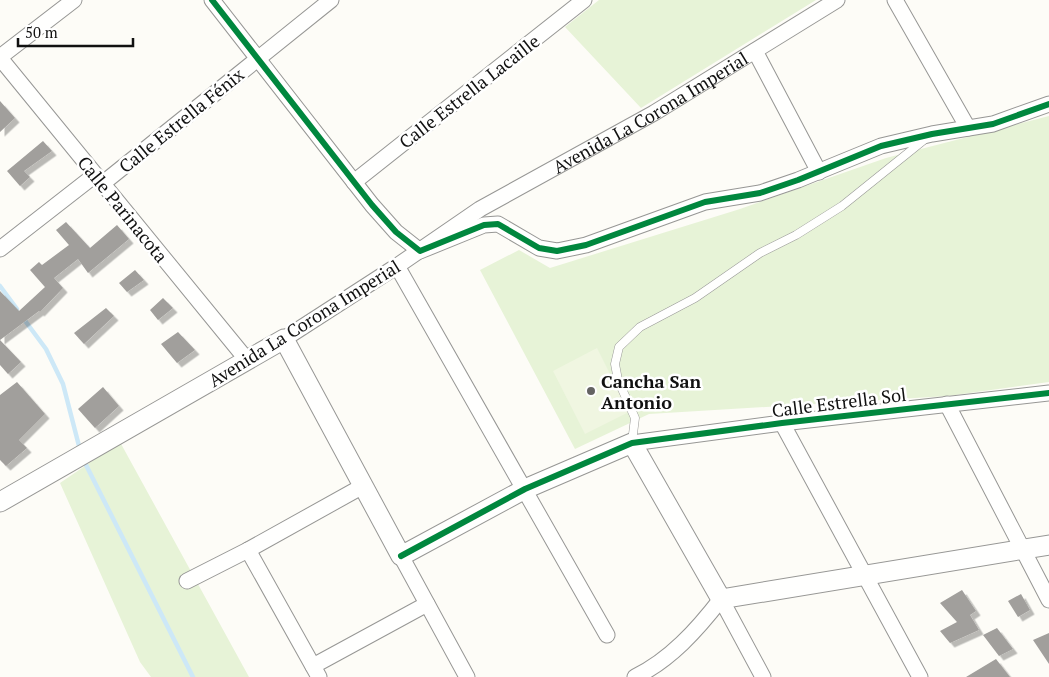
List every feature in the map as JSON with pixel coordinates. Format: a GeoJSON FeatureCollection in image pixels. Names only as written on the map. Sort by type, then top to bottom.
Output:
{"type":"FeatureCollection","features":[{"type":"Feature","properties":{"kind":"street"},"geometry":{"type":"LineString","coordinates":[[0,57],[74,0]]}},
{"type":"Feature","properties":{"kind":"street"},"geometry":{"type":"LineString","coordinates":[[212,0],[354,182],[396,232],[420,250],[476,228],[498,224],[532,244],[557,251],[586,245],[624,233],[705,202],[760,193],[881,146],[932,134],[993,124],[1049,104]]}},
{"type":"Feature","properties":{"kind":"street","name":"Calle Estrella Fénix"},"geometry":{"type":"LineString","coordinates":[[0,249],[98,179],[258,58],[331,0]]}},
{"type":"Feature","properties":{"kind":"street","name":"Avenida La Corona Imperial"},"geometry":{"type":"LineString","coordinates":[[0,502],[284,339],[397,266],[480,209],[654,113],[837,0]]}},
{"type":"Feature","properties":{"kind":"street"},"geometry":{"type":"LineString","coordinates":[[895,0],[968,128]]}},
{"type":"Feature","properties":{"kind":"street","name":"Calle Estrella Lacaille"},"geometry":{"type":"LineString","coordinates":[[354,182],[574,3]]}},
{"type":"Feature","properties":{"kind":"street"},"geometry":{"type":"LineString","coordinates":[[755,50],[818,172]]}},
{"type":"Feature","properties":{"kind":"street","name":"Calle Parinacota"},"geometry":{"type":"LineString","coordinates":[[0,57],[247,360]]}},
{"type":"Feature","properties":{"kind":"street"},"geometry":{"type":"LineString","coordinates":[[397,266],[607,634]]}},
{"type":"Feature","properties":{"kind":"street"},"geometry":{"type":"LineString","coordinates":[[284,339],[467,677]]}},
{"type":"Feature","properties":{"kind":"street","name":"Calle Estrella Sol"},"geometry":{"type":"LineString","coordinates":[[632,443],[782,423],[1049,393]]}},
{"type":"Feature","properties":{"kind":"street"},"geometry":{"type":"LineString","coordinates":[[947,404],[1049,600]]}},
{"type":"Feature","properties":{"kind":"street"},"geometry":{"type":"LineString","coordinates":[[782,423],[920,677]]}},
{"type":"Feature","properties":{"kind":"street"},"geometry":{"type":"LineString","coordinates":[[402,556],[525,489],[632,443],[763,677]]}},
{"type":"Feature","properties":{"kind":"street"},"geometry":{"type":"LineString","coordinates":[[186,581],[248,550],[363,486]]}},
{"type":"Feature","properties":{"kind":"street"},"geometry":{"type":"LineString","coordinates":[[635,677],[653,669],[698,628],[721,599],[1049,545]]}},
{"type":"Feature","properties":{"kind":"street"},"geometry":{"type":"LineString","coordinates":[[248,550],[316,671],[427,604]]}},
{"type":"Feature","properties":{"kind":"lane"},"geometry":{"type":"LineString","coordinates":[[632,443],[635,418],[618,380],[615,364],[619,347],[640,327],[696,298],[760,253],[796,235],[842,206],[932,134]]}},
{"type":"Feature","properties":{"kind":"green space"},"geometry":{"type":"Polygon","coordinates":[[[599,0],[816,0],[641,108],[565,27],[599,0]]]}},
{"type":"Feature","properties":{"kind":"green space"},"geometry":{"type":"Polygon","coordinates":[[[1049,116],[1049,382],[948,396],[649,414],[575,449],[480,270],[519,250],[550,268],[740,209],[886,158],[1049,116]]]}},
{"type":"Feature","properties":{"kind":"green space","name":"Cancha San Antonio"},"geometry":{"type":"Polygon","coordinates":[[[597,348],[629,412],[585,434],[553,371],[597,348]]]}},
{"type":"Feature","properties":{"kind":"green space"},"geometry":{"type":"Polygon","coordinates":[[[120,442],[249,677],[151,677],[140,662],[60,483],[120,442]]]}},
{"type":"Feature","properties":{"kind":"building"},"geometry":{"type":"Polygon","coordinates":[[[0,101],[15,118],[0,132],[0,101]]]}},
{"type":"Feature","properties":{"kind":"building"},"geometry":{"type":"Polygon","coordinates":[[[43,141],[52,151],[24,171],[30,177],[20,186],[7,171],[43,141]]]}},
{"type":"Feature","properties":{"kind":"building"},"geometry":{"type":"Polygon","coordinates":[[[66,222],[90,248],[117,225],[129,239],[88,273],[78,259],[54,278],[63,288],[40,312],[0,340],[0,291],[19,311],[45,287],[30,270],[39,262],[42,265],[69,245],[56,230],[66,222]]]}},
{"type":"Feature","properties":{"kind":"building"},"geometry":{"type":"Polygon","coordinates":[[[135,270],[144,280],[127,292],[119,283],[135,270]]]}},
{"type":"Feature","properties":{"kind":"building"},"geometry":{"type":"Polygon","coordinates":[[[163,298],[173,308],[158,320],[150,310],[163,298]]]}},
{"type":"Feature","properties":{"kind":"building"},"geometry":{"type":"Polygon","coordinates":[[[106,308],[114,316],[84,344],[74,333],[106,308]]]}},
{"type":"Feature","properties":{"kind":"building"},"geometry":{"type":"Polygon","coordinates":[[[178,332],[195,350],[177,363],[161,344],[178,332]]]}},
{"type":"Feature","properties":{"kind":"building"},"geometry":{"type":"Polygon","coordinates":[[[0,340],[21,362],[8,374],[0,365],[0,340]]]}},
{"type":"Feature","properties":{"kind":"building"},"geometry":{"type":"Polygon","coordinates":[[[17,382],[45,414],[19,440],[27,448],[6,466],[0,460],[0,395],[17,382]]]}},
{"type":"Feature","properties":{"kind":"building"},"geometry":{"type":"Polygon","coordinates":[[[103,387],[119,406],[95,428],[78,409],[103,387]]]}},
{"type":"Feature","properties":{"kind":"building"},"geometry":{"type":"Polygon","coordinates":[[[962,590],[976,611],[970,615],[979,630],[950,643],[940,631],[957,622],[940,603],[962,590]]]}},
{"type":"Feature","properties":{"kind":"building"},"geometry":{"type":"Polygon","coordinates":[[[1021,594],[1030,610],[1018,617],[1008,601],[1021,594]]]}},
{"type":"Feature","properties":{"kind":"building"},"geometry":{"type":"Polygon","coordinates":[[[997,628],[1013,649],[999,656],[983,635],[997,628]]]}},
{"type":"Feature","properties":{"kind":"building"},"geometry":{"type":"Polygon","coordinates":[[[1049,633],[1049,664],[1033,640],[1049,633]]]}},
{"type":"Feature","properties":{"kind":"building"},"geometry":{"type":"Polygon","coordinates":[[[996,659],[1010,677],[966,677],[996,659]]]}},
{"type":"Feature","properties":{"kind":"waterway"},"geometry":{"type":"LineString","coordinates":[[0,286],[17,309]]}},
{"type":"Feature","properties":{"kind":"waterway"},"geometry":{"type":"LineString","coordinates":[[23,318],[46,349],[63,384],[79,446]]}},
{"type":"Feature","properties":{"kind":"waterway"},"geometry":{"type":"LineString","coordinates":[[85,463],[193,677]]}},
{"type":"Feature","properties":{"kind":"cycle path"},"geometry":{"type":"LineString","coordinates":[[212,0],[372,205],[396,232],[420,251],[484,225],[498,224],[539,248],[557,251],[586,245],[705,202],[760,193],[798,180],[881,146],[932,134],[993,124],[1049,104]]}},
{"type":"Feature","properties":{"kind":"cycle path"},"geometry":{"type":"LineString","coordinates":[[401,556],[525,489],[632,443],[782,423],[1049,393]]}},
{"type":"Feature","properties":{"kind":"place","name":"Cancha San Antonio"},"geometry":{"type":"Point","coordinates":[591,391]}}]}
